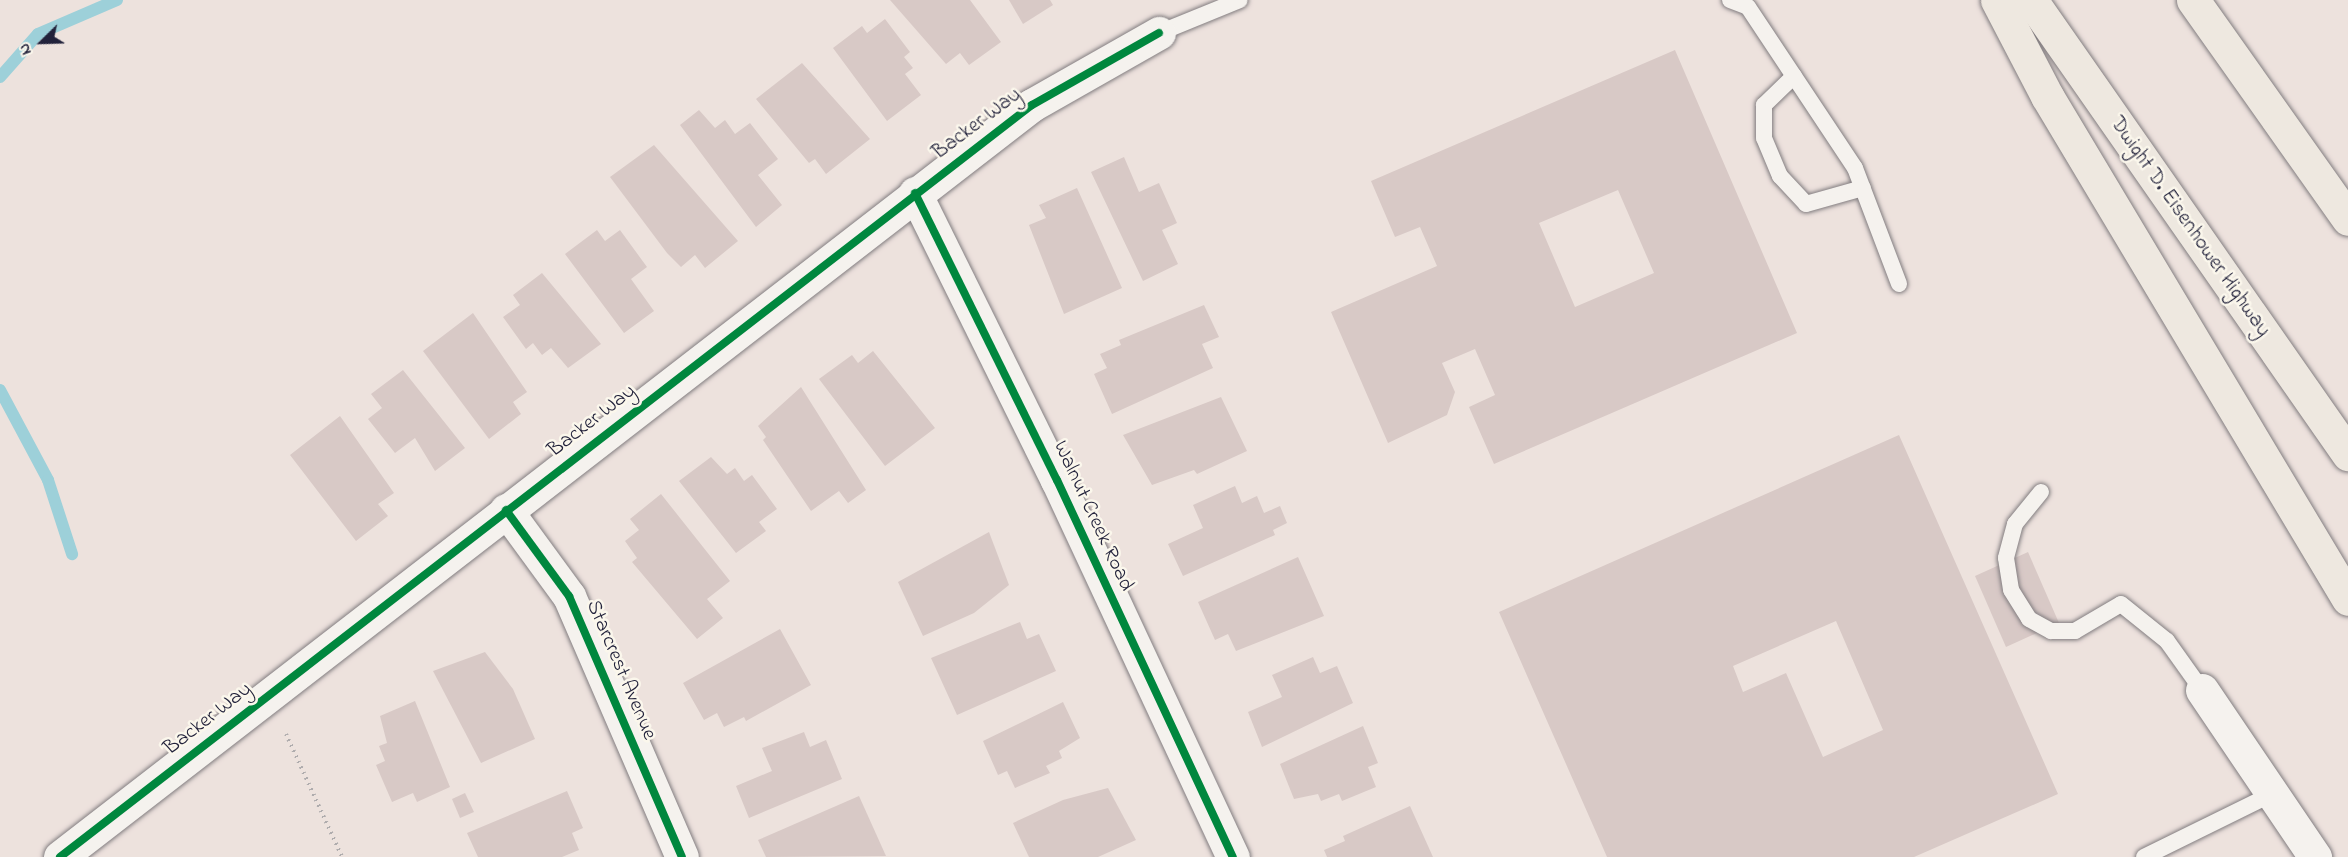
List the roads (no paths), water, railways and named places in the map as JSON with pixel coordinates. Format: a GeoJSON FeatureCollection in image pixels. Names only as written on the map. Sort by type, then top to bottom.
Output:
{"type":"FeatureCollection","features":[{"type":"Feature","properties":{"kind":"highway"},"geometry":{"type":"LineString","coordinates":[[1997,0],[2047,96],[2348,599]]}},
{"type":"Feature","properties":{"kind":"highway","name":"Dwight D. Eisenhower Highway"},"geometry":{"type":"LineString","coordinates":[[2031,0],[2348,454]]}},
{"type":"Feature","properties":{"kind":"highway"},"geometry":{"type":"LineString","coordinates":[[2193,0],[2348,219]]}},
{"type":"Feature","properties":{"kind":"street","name":"Backer Way"},"geometry":{"type":"LineString","coordinates":[[60,857],[915,193],[1032,105],[1159,33]]}},
{"type":"Feature","properties":{"kind":"street","name":"Walnut Creek Road"},"geometry":{"type":"LineString","coordinates":[[915,193],[1057,480],[1233,857]]}},
{"type":"Feature","properties":{"kind":"street","name":"Starcrest Avenue"},"geometry":{"type":"LineString","coordinates":[[506,510],[569,597],[682,857]]}},
{"type":"Feature","properties":{"kind":"street"},"geometry":{"type":"LineString","coordinates":[[2202,690],[2315,857]]}},
{"type":"Feature","properties":{"kind":"lane"},"geometry":{"type":"LineString","coordinates":[[1159,33],[1240,0]]}},
{"type":"Feature","properties":{"kind":"lane"},"geometry":{"type":"LineString","coordinates":[[1730,0],[1748,8],[1794,76],[1863,188],[1899,284]]}},
{"type":"Feature","properties":{"kind":"lane"},"geometry":{"type":"LineString","coordinates":[[1794,76],[1764,105],[1764,138],[1780,176],[1806,204],[1863,188]]}},
{"type":"Feature","properties":{"kind":"lane"},"geometry":{"type":"LineString","coordinates":[[2041,492],[2015,524],[2006,558],[2011,590],[2028,619],[2051,631],[2075,631],[2121,604],[2167,641],[2202,690]]}},
{"type":"Feature","properties":{"kind":"lane"},"geometry":{"type":"LineString","coordinates":[[2144,857],[2272,794]]}},
{"type":"Feature","properties":{"kind":"waterway"},"geometry":{"type":"LineString","coordinates":[[0,77],[38,34],[117,0]]}},
{"type":"Feature","properties":{"kind":"waterway"},"geometry":{"type":"LineString","coordinates":[[0,390],[48,480],[72,554]]}}]}
